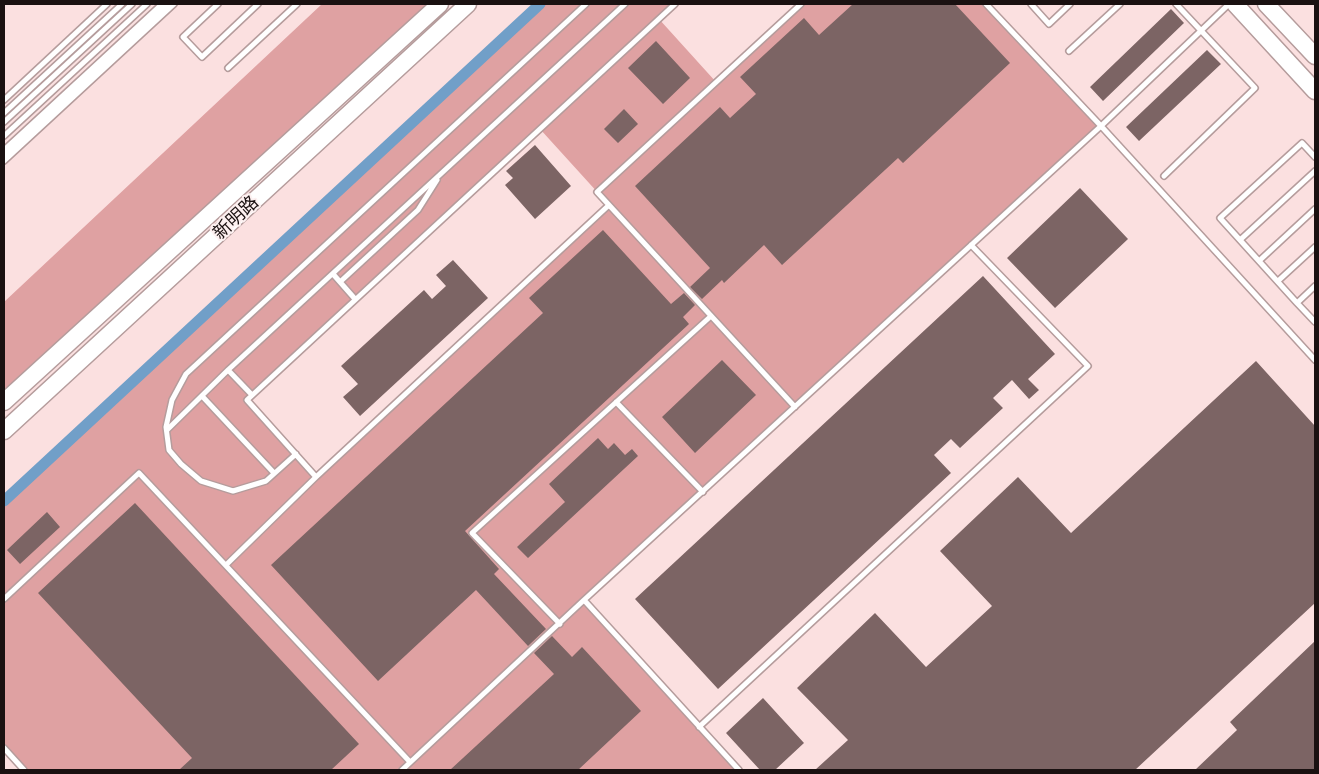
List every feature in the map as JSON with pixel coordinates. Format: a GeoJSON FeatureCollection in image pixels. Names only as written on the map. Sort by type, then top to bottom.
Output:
{"type":"FeatureCollection","features":[{"type":"Feature","properties":{"kind":"main road","name":"新明路"},"geometry":{"type":"LineString","coordinates":[[4,402],[440,4]]}},
{"type":"Feature","properties":{"kind":"main road","name":"新明路"},"geometry":{"type":"LineString","coordinates":[[4,431],[468,4]]}},
{"type":"Feature","properties":{"kind":"main road"},"geometry":{"type":"LineString","coordinates":[[1235,4],[1315,91]]}},
{"type":"Feature","properties":{"kind":"main road"},"geometry":{"type":"LineString","coordinates":[[1273,8],[1315,56]]}},
{"type":"Feature","properties":{"kind":"lane"},"geometry":{"type":"LineString","coordinates":[[4,100],[107,4]]}},
{"type":"Feature","properties":{"kind":"lane"},"geometry":{"type":"LineString","coordinates":[[4,113],[122,4]]}},
{"type":"Feature","properties":{"kind":"lane"},"geometry":{"type":"LineString","coordinates":[[4,122],[132,4]]}},
{"type":"Feature","properties":{"kind":"lane"},"geometry":{"type":"LineString","coordinates":[[4,136],[147,4]]}},
{"type":"Feature","properties":{"kind":"lane"},"geometry":{"type":"LineString","coordinates":[[4,150],[162,4]]}},
{"type":"Feature","properties":{"kind":"lane"},"geometry":{"type":"LineString","coordinates":[[4,155],[168,4]]}},
{"type":"Feature","properties":{"kind":"lane"},"geometry":{"type":"LineString","coordinates":[[4,162],[174,4]]}},
{"type":"Feature","properties":{"kind":"lane"},"geometry":{"type":"LineString","coordinates":[[218,4],[183,37],[202,57],[258,4]]}},
{"type":"Feature","properties":{"kind":"lane"},"geometry":{"type":"LineString","coordinates":[[228,68],[297,4]]}},
{"type":"Feature","properties":{"kind":"lane"},"geometry":{"type":"LineString","coordinates":[[296,454],[266,481],[233,491],[201,481],[181,464],[169,450],[166,430],[172,400],[186,374],[586,4]]}},
{"type":"Feature","properties":{"kind":"lane"},"geometry":{"type":"LineString","coordinates":[[166,430],[228,370],[625,4]]}},
{"type":"Feature","properties":{"kind":"lane"},"geometry":{"type":"LineString","coordinates":[[316,477],[247,400],[675,4]]}},
{"type":"Feature","properties":{"kind":"lane"},"geometry":{"type":"LineString","coordinates":[[794,407],[597,192],[801,4]]}},
{"type":"Feature","properties":{"kind":"lane"},"geometry":{"type":"LineString","coordinates":[[986,4],[1101,126],[1315,360]]}},
{"type":"Feature","properties":{"kind":"lane"},"geometry":{"type":"LineString","coordinates":[[1031,4],[1049,24],[1070,4]]}},
{"type":"Feature","properties":{"kind":"lane"},"geometry":{"type":"LineString","coordinates":[[1069,51],[1120,4]]}},
{"type":"Feature","properties":{"kind":"lane"},"geometry":{"type":"LineString","coordinates":[[1164,176],[1255,88],[1176,4]]}},
{"type":"Feature","properties":{"kind":"lane"},"geometry":{"type":"LineString","coordinates":[[402,770],[584,600],[1101,126],[1229,4]]}},
{"type":"Feature","properties":{"kind":"lane"},"geometry":{"type":"LineString","coordinates":[[1315,157],[1302,143],[1220,218],[1315,322]]}},
{"type":"Feature","properties":{"kind":"lane"},"geometry":{"type":"LineString","coordinates":[[1240,240],[1315,171]]}},
{"type":"Feature","properties":{"kind":"lane"},"geometry":{"type":"LineString","coordinates":[[340,282],[418,210],[442,173]]}},
{"type":"Feature","properties":{"kind":"lane"},"geometry":{"type":"LineString","coordinates":[[226,566],[316,477],[609,205]]}},
{"type":"Feature","properties":{"kind":"lane"},"geometry":{"type":"LineString","coordinates":[[1259,261],[1315,209]]}},
{"type":"Feature","properties":{"kind":"lane"},"geometry":{"type":"LineString","coordinates":[[700,727],[1088,366],[971,246]]}},
{"type":"Feature","properties":{"kind":"lane"},"geometry":{"type":"LineString","coordinates":[[1278,281],[1315,247]]}},
{"type":"Feature","properties":{"kind":"lane"},"geometry":{"type":"LineString","coordinates":[[333,274],[355,300]]}},
{"type":"Feature","properties":{"kind":"lane"},"geometry":{"type":"LineString","coordinates":[[1297,303],[1315,286]]}},
{"type":"Feature","properties":{"kind":"lane"},"geometry":{"type":"LineString","coordinates":[[560,624],[472,533],[711,316]]}},
{"type":"Feature","properties":{"kind":"lane"},"geometry":{"type":"LineString","coordinates":[[228,370],[252,395]]}},
{"type":"Feature","properties":{"kind":"lane"},"geometry":{"type":"LineString","coordinates":[[202,396],[274,473]]}},
{"type":"Feature","properties":{"kind":"lane"},"geometry":{"type":"LineString","coordinates":[[616,402],[703,492]]}},
{"type":"Feature","properties":{"kind":"lane"},"geometry":{"type":"LineString","coordinates":[[4,599],[139,473],[410,762]]}},
{"type":"Feature","properties":{"kind":"lane"},"geometry":{"type":"LineString","coordinates":[[584,600],[739,770]]}},
{"type":"Feature","properties":{"kind":"lane"},"geometry":{"type":"LineString","coordinates":[[4,748],[24,770]]}},
{"type":"Feature","properties":{"kind":"shaded area"},"geometry":{"type":"Polygon","coordinates":[[[322,4],[437,4],[4,401],[4,302],[322,4]]]}},
{"type":"Feature","properties":{"kind":"shaded area"},"geometry":{"type":"Polygon","coordinates":[[[540,4],[675,4],[659,19],[716,82],[801,4],[986,4],[1101,126],[585,600],[739,770],[24,770],[4,748],[4,501],[540,4]],[[540,129],[247,400],[316,477],[609,205],[540,129]]]}},
{"type":"Feature","properties":{"kind":"building"},"geometry":{"type":"Polygon","coordinates":[[[853,4],[955,4],[1010,63],[903,163],[898,158],[782,265],[764,245],[724,283],[722,280],[702,299],[690,287],[710,268],[635,186],[720,107],[730,118],[756,94],[740,77],[804,18],[819,35],[853,4]]]}},
{"type":"Feature","properties":{"kind":"building"},"geometry":{"type":"Polygon","coordinates":[[[1171,9],[1184,23],[1103,101],[1090,87],[1171,9]]]}},
{"type":"Feature","properties":{"kind":"building"},"geometry":{"type":"Polygon","coordinates":[[[656,41],[690,78],[663,104],[628,68],[656,41]]]}},
{"type":"Feature","properties":{"kind":"building"},"geometry":{"type":"Polygon","coordinates":[[[1207,50],[1221,64],[1139,141],[1126,127],[1207,50]]]}},
{"type":"Feature","properties":{"kind":"building"},"geometry":{"type":"Polygon","coordinates":[[[624,109],[638,124],[618,143],[604,129],[624,109]]]}},
{"type":"Feature","properties":{"kind":"building"},"geometry":{"type":"Polygon","coordinates":[[[535,145],[571,186],[535,219],[505,185],[513,178],[506,171],[535,145]]]}},
{"type":"Feature","properties":{"kind":"building"},"geometry":{"type":"Polygon","coordinates":[[[1080,188],[1128,239],[1055,308],[1007,258],[1080,188]]]}},
{"type":"Feature","properties":{"kind":"building"},"geometry":{"type":"Polygon","coordinates":[[[603,230],[671,304],[684,293],[695,305],[683,317],[689,324],[465,531],[499,569],[494,574],[546,629],[528,646],[476,590],[378,681],[271,565],[543,313],[529,298],[603,230]]]}},
{"type":"Feature","properties":{"kind":"building"},"geometry":{"type":"Polygon","coordinates":[[[453,260],[488,298],[360,416],[343,397],[358,384],[341,366],[424,290],[432,299],[446,286],[436,275],[453,260]]]}},
{"type":"Feature","properties":{"kind":"building"},"geometry":{"type":"Polygon","coordinates":[[[983,276],[1055,354],[1028,379],[1039,390],[1029,399],[1012,380],[993,398],[1003,408],[960,448],[951,439],[934,455],[951,473],[718,689],[635,599],[983,276]]]}},
{"type":"Feature","properties":{"kind":"building"},"geometry":{"type":"Polygon","coordinates":[[[722,360],[756,395],[695,453],[662,417],[722,360]]]}},
{"type":"Feature","properties":{"kind":"building"},"geometry":{"type":"Polygon","coordinates":[[[1256,361],[1315,426],[1315,603],[1135,770],[815,770],[848,740],[797,688],[875,613],[926,667],[992,606],[940,551],[1018,477],[1071,533],[1256,361]]]}},
{"type":"Feature","properties":{"kind":"building"},"geometry":{"type":"Polygon","coordinates":[[[598,438],[608,449],[614,443],[625,455],[632,449],[638,456],[528,558],[517,547],[565,502],[549,484],[598,438]]]}},
{"type":"Feature","properties":{"kind":"building"},"geometry":{"type":"Polygon","coordinates":[[[135,503],[359,744],[331,770],[179,770],[192,758],[38,593],[135,503]]]}},
{"type":"Feature","properties":{"kind":"building"},"geometry":{"type":"Polygon","coordinates":[[[47,512],[60,527],[20,564],[7,550],[47,512]]]}},
{"type":"Feature","properties":{"kind":"building"},"geometry":{"type":"Polygon","coordinates":[[[552,636],[572,657],[582,647],[641,711],[578,770],[450,770],[554,674],[534,653],[552,636]]]}},
{"type":"Feature","properties":{"kind":"building"},"geometry":{"type":"Polygon","coordinates":[[[1315,641],[1315,770],[1195,770],[1237,730],[1230,722],[1315,641]]]}},
{"type":"Feature","properties":{"kind":"building"},"geometry":{"type":"Polygon","coordinates":[[[763,698],[804,743],[775,770],[760,770],[726,733],[763,698]]]}},
{"type":"Feature","properties":{"kind":"waterway"},"geometry":{"type":"LineString","coordinates":[[4,501],[540,4]]}}]}
